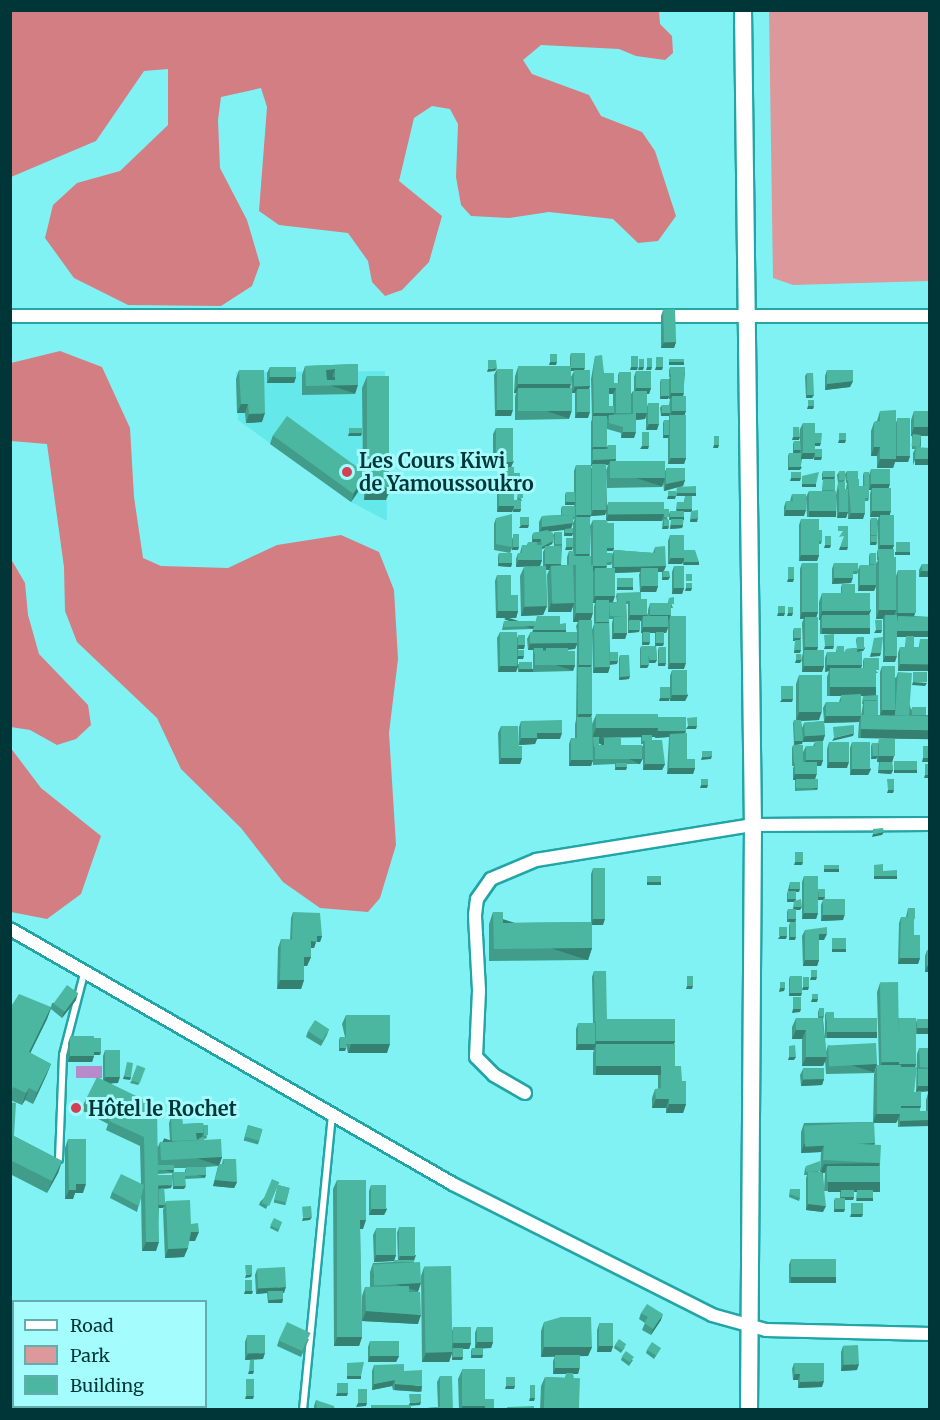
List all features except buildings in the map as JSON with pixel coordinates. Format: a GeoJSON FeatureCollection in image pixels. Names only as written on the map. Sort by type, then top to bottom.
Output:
{"type":"FeatureCollection","features":[{"type":"Feature","properties":{"kind":"street"},"geometry":{"type":"LineString","coordinates":[[743,10],[753,825],[749,1410]]}},
{"type":"Feature","properties":{"kind":"street"},"geometry":{"type":"LineString","coordinates":[[10,315],[297,318],[746,313],[930,316]]}},
{"type":"Feature","properties":{"kind":"street"},"geometry":{"type":"LineString","coordinates":[[525,1093],[494,1075],[476,1057],[479,990],[475,915],[477,899],[491,879],[536,860],[753,825],[930,824]]}},
{"type":"Feature","properties":{"kind":"street"},"geometry":{"type":"LineString","coordinates":[[10,929],[85,970],[453,1184],[712,1315],[748,1328],[930,1334]]}},
{"type":"Feature","properties":{"kind":"lane"},"geometry":{"type":"LineString","coordinates":[[59,1159],[63,1054],[85,970]]}},
{"type":"Feature","properties":{"kind":"lane"},"geometry":{"type":"LineString","coordinates":[[303,1410],[332,1114]]}},
{"type":"Feature","properties":{"kind":"shaded area"},"geometry":{"type":"Polygon","coordinates":[[[11,11],[659,11],[660,24],[672,36],[673,53],[665,60],[636,56],[619,49],[541,45],[523,60],[532,74],[589,95],[601,116],[642,132],[655,151],[676,216],[658,241],[638,243],[613,219],[549,212],[509,218],[471,216],[461,205],[456,177],[458,124],[450,109],[432,106],[414,118],[399,181],[442,216],[429,262],[402,290],[385,296],[372,282],[368,261],[348,233],[279,225],[259,211],[267,107],[261,88],[221,97],[218,120],[220,168],[247,220],[260,264],[252,286],[221,306],[128,305],[74,278],[45,238],[53,205],[77,183],[120,171],[168,125],[168,69],[144,71],[96,141],[11,177],[11,11]]]}},
{"type":"Feature","properties":{"kind":"shaded area"},"geometry":{"type":"Polygon","coordinates":[[[60,351],[102,367],[130,428],[134,497],[143,558],[161,566],[228,568],[277,545],[341,535],[379,552],[394,590],[398,659],[389,733],[396,845],[380,898],[368,912],[320,908],[283,882],[241,828],[181,769],[157,718],[77,642],[65,611],[64,567],[47,444],[11,441],[11,363],[60,351]]]}},
{"type":"Feature","properties":{"kind":"shaded area","name":"Les Cours Kiwi de Yamoussoukro"},"geometry":{"type":"Polygon","coordinates":[[[385,371],[387,521],[351,502],[238,420],[236,372],[385,371]]]}},
{"type":"Feature","properties":{"kind":"shaded area"},"geometry":{"type":"Polygon","coordinates":[[[11,559],[25,583],[28,615],[39,654],[88,705],[91,725],[76,739],[57,745],[30,730],[11,727],[11,559]]]}},
{"type":"Feature","properties":{"kind":"shaded area"},"geometry":{"type":"Polygon","coordinates":[[[10,747],[41,788],[101,836],[81,894],[47,919],[11,912],[10,747]]]}},
{"type":"Feature","properties":{"kind":"shaded area"},"geometry":{"type":"Polygon","coordinates":[[[76,1066],[102,1066],[102,1078],[76,1078],[76,1066]]]}},
{"type":"Feature","properties":{"kind":"green space"},"geometry":{"type":"Polygon","coordinates":[[[769,11],[929,11],[929,281],[793,285],[773,278],[769,11]]]}},
{"type":"Feature","properties":{"kind":"place","name":"Les Cours Kiwi de Yamoussoukro"},"geometry":{"type":"Point","coordinates":[347,472]}},
{"type":"Feature","properties":{"kind":"place","name":"Hôtel le Rochet"},"geometry":{"type":"Point","coordinates":[76,1108]}}]}
